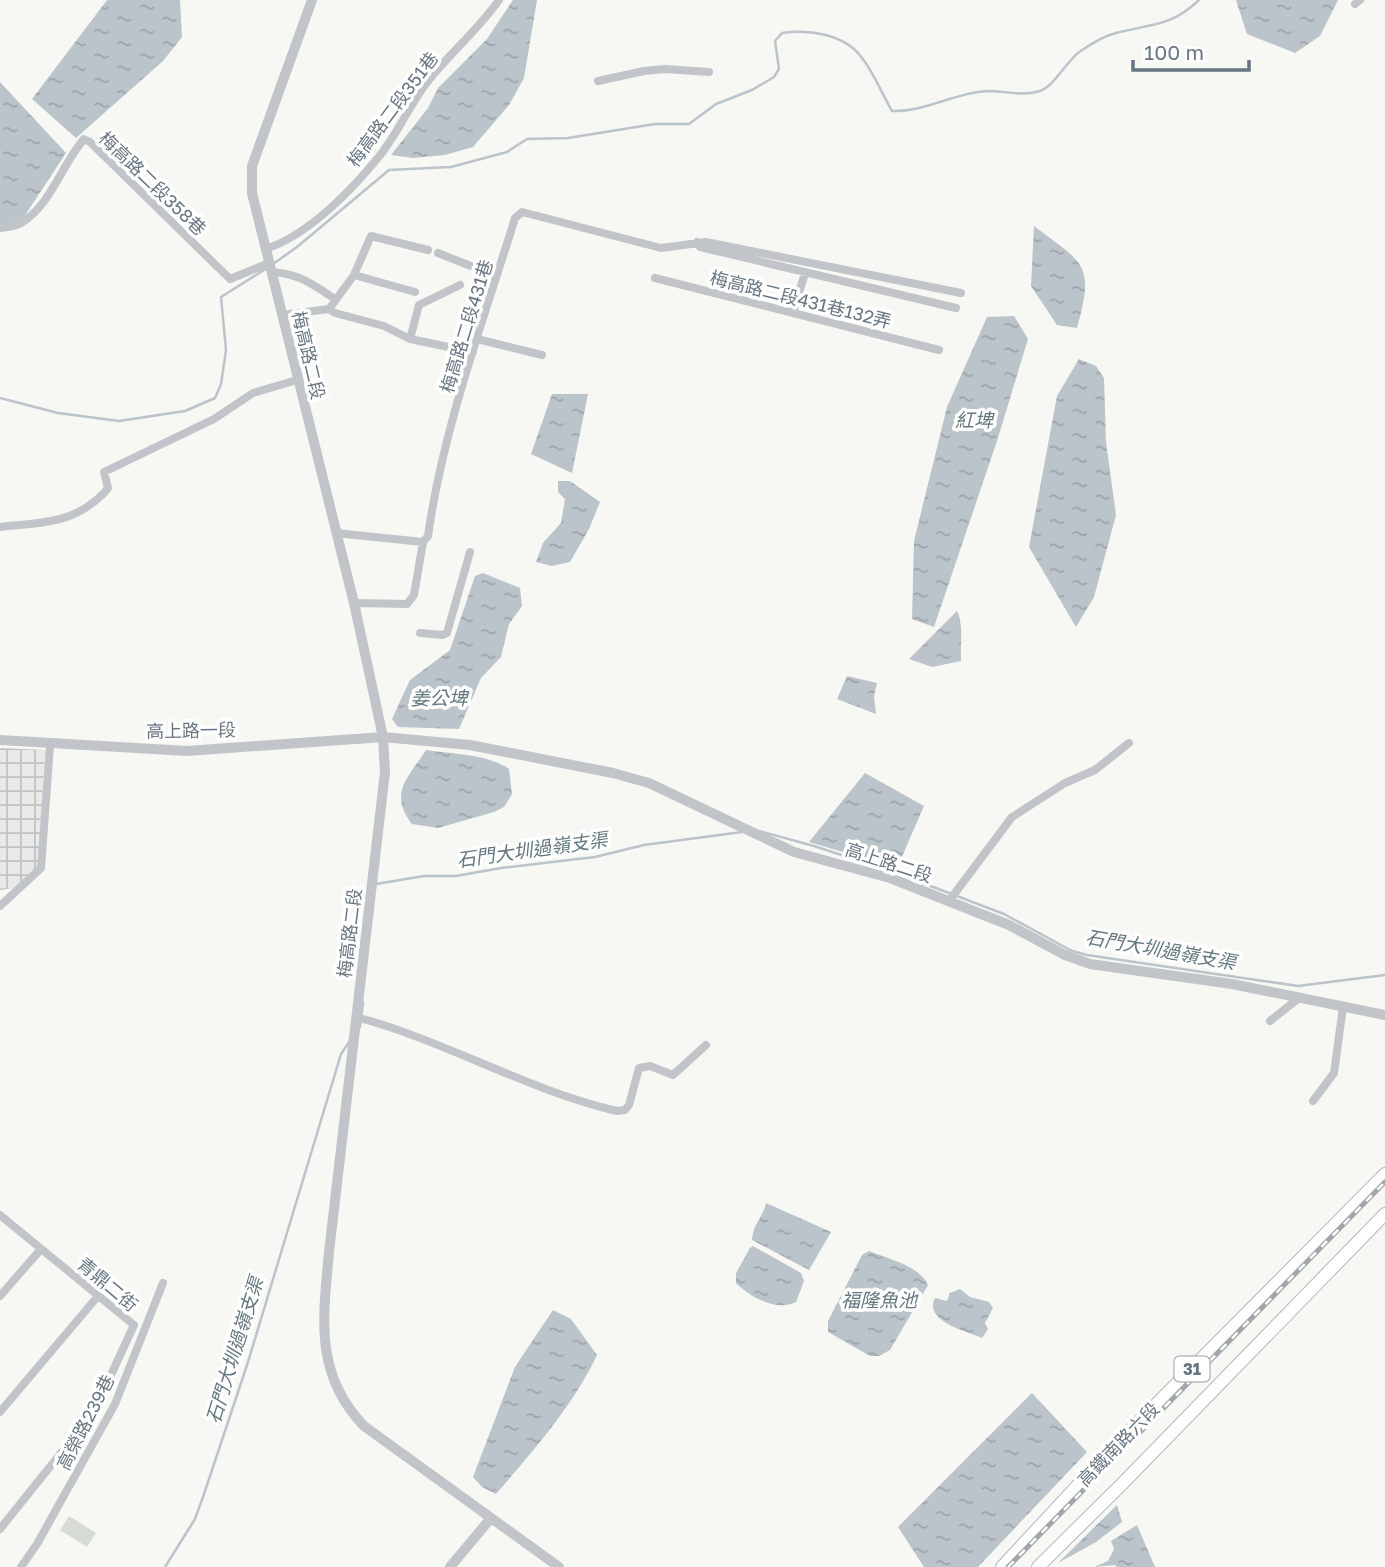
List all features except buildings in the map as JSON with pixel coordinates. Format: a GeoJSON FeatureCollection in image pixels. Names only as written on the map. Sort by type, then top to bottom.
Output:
{"type":"FeatureCollection","features":[{"type":"Feature","properties":{"kind":"main road","name":"高鐵南路六段"},"geometry":{"type":"LineString","coordinates":[[1002,1567],[1105,1456],[1385,1174]]}},
{"type":"Feature","properties":{"kind":"main road","name":"高鐵南路六段"},"geometry":{"type":"LineString","coordinates":[[1038,1567],[1385,1213]]}},
{"type":"Feature","properties":{"kind":"street","name":"梅高路二段"},"geometry":{"type":"LineString","coordinates":[[312,0],[252,166],[251,193],[354,603],[383,737],[385,772],[360,1018],[354,1035],[323,1320],[329,1367],[347,1409],[364,1426],[559,1567]]}},
{"type":"Feature","properties":{"kind":"street","name":"梅高路二段351巷"},"geometry":{"type":"LineString","coordinates":[[265,249],[301,231],[346,192],[382,153],[427,82],[484,21],[499,0]]}},
{"type":"Feature","properties":{"kind":"street"},"geometry":{"type":"LineString","coordinates":[[598,81],[665,69],[709,72]]}},
{"type":"Feature","properties":{"kind":"street","name":"梅高路二段358巷"},"geometry":{"type":"LineString","coordinates":[[0,228],[20,224],[29,217],[42,203],[84,139],[230,279],[271,268]]}},
{"type":"Feature","properties":{"kind":"street","name":"梅高路二段431巷"},"geometry":{"type":"LineString","coordinates":[[354,603],[407,604],[414,595],[423,542],[428,536],[442,467],[473,352],[514,218],[522,212],[660,248],[706,242],[961,293]]}},
{"type":"Feature","properties":{"kind":"street"},"geometry":{"type":"LineString","coordinates":[[329,309],[354,275],[371,236],[433,251],[496,276]]}},
{"type":"Feature","properties":{"kind":"street"},"geometry":{"type":"LineString","coordinates":[[697,242],[700,247],[956,308]]}},
{"type":"Feature","properties":{"kind":"street"},"geometry":{"type":"LineString","coordinates":[[271,268],[304,279],[335,299]]}},
{"type":"Feature","properties":{"kind":"street"},"geometry":{"type":"LineString","coordinates":[[793,313],[805,273]]}},
{"type":"Feature","properties":{"kind":"street"},"geometry":{"type":"LineString","coordinates":[[354,275],[415,292]]}},
{"type":"Feature","properties":{"kind":"street","name":"梅高路二段431巷132弄"},"geometry":{"type":"LineString","coordinates":[[655,278],[939,350]]}},
{"type":"Feature","properties":{"kind":"street"},"geometry":{"type":"LineString","coordinates":[[410,340],[419,305],[460,285]]}},
{"type":"Feature","properties":{"kind":"street"},"geometry":{"type":"LineString","coordinates":[[282,315],[329,309],[384,326],[410,340],[473,352]]}},
{"type":"Feature","properties":{"kind":"street"},"geometry":{"type":"LineString","coordinates":[[477,339],[542,355]]}},
{"type":"Feature","properties":{"kind":"street"},"geometry":{"type":"LineString","coordinates":[[0,527],[62,520],[77,515],[104,493],[107,488],[104,472],[214,419],[253,393],[297,380]]}},
{"type":"Feature","properties":{"kind":"street"},"geometry":{"type":"LineString","coordinates":[[336,533],[423,542]]}},
{"type":"Feature","properties":{"kind":"street"},"geometry":{"type":"LineString","coordinates":[[420,633],[442,635],[447,632],[470,552]]}},
{"type":"Feature","properties":{"kind":"street","name":"高上路一段"},"geometry":{"type":"LineString","coordinates":[[0,740],[187,751],[383,737]]}},
{"type":"Feature","properties":{"kind":"street","name":"高上路二段"},"geometry":{"type":"LineString","coordinates":[[383,737],[470,745],[649,783],[794,852],[952,897],[1065,956],[1090,964],[1232,984],[1385,1015]]}},
{"type":"Feature","properties":{"kind":"street"},"geometry":{"type":"LineString","coordinates":[[952,897],[1012,817],[1065,783],[1095,770],[1129,743]]}},
{"type":"Feature","properties":{"kind":"street"},"geometry":{"type":"LineString","coordinates":[[0,906],[41,868],[50,745]]}},
{"type":"Feature","properties":{"kind":"street"},"geometry":{"type":"LineString","coordinates":[[1270,1021],[1299,998]]}},
{"type":"Feature","properties":{"kind":"street"},"geometry":{"type":"LineString","coordinates":[[1314,1101],[1334,1073],[1343,1007]]}},
{"type":"Feature","properties":{"kind":"street"},"geometry":{"type":"LineString","coordinates":[[360,1018],[406,1031],[498,1072],[617,1111],[625,1110],[629,1105],[639,1068],[650,1066],[673,1075],[706,1045]]}},
{"type":"Feature","properties":{"kind":"street","name":"青鼎二街"},"geometry":{"type":"LineString","coordinates":[[0,1215],[134,1325],[94,1412],[0,1529]]}},
{"type":"Feature","properties":{"kind":"street"},"geometry":{"type":"LineString","coordinates":[[0,1296],[41,1249]]}},
{"type":"Feature","properties":{"kind":"street","name":"高榮路239巷"},"geometry":{"type":"LineString","coordinates":[[21,1567],[37,1544],[115,1404],[163,1283]]}},
{"type":"Feature","properties":{"kind":"street"},"geometry":{"type":"LineString","coordinates":[[0,1412],[98,1296]]}},
{"type":"Feature","properties":{"kind":"street"},"geometry":{"type":"LineString","coordinates":[[450,1567],[491,1518]]}},
{"type":"Feature","properties":{"kind":"shaded area"},"geometry":{"type":"Polygon","coordinates":[[[0,748],[45,750],[38,867],[13,888],[0,890],[0,748]]]}},
{"type":"Feature","properties":{"kind":"shaded area"},"geometry":{"type":"Polygon","coordinates":[[[69,1516],[96,1533],[87,1547],[60,1530],[69,1516]]]}},
{"type":"Feature","properties":{"kind":"water"},"geometry":{"type":"Polygon","coordinates":[[[107,0],[180,0],[182,37],[163,61],[76,138],[32,99],[107,0]]]}},
{"type":"Feature","properties":{"kind":"water"},"geometry":{"type":"Polygon","coordinates":[[[513,0],[537,0],[524,78],[509,105],[473,147],[445,155],[413,158],[391,155],[428,108],[438,88],[487,39],[513,0]]]}},
{"type":"Feature","properties":{"kind":"water"},"geometry":{"type":"Polygon","coordinates":[[[1236,0],[1338,0],[1320,36],[1295,53],[1247,34],[1236,0]]]}},
{"type":"Feature","properties":{"kind":"water"},"geometry":{"type":"Polygon","coordinates":[[[0,82],[66,153],[20,223],[0,227],[0,82]]]}},
{"type":"Feature","properties":{"kind":"water"},"geometry":{"type":"Polygon","coordinates":[[[1034,226],[1064,249],[1081,267],[1085,290],[1077,328],[1057,325],[1031,286],[1034,226]]]}},
{"type":"Feature","properties":{"kind":"water","name":"紅埤"},"geometry":{"type":"Polygon","coordinates":[[[1014,316],[1028,339],[997,441],[934,627],[912,619],[914,541],[947,407],[987,317],[1014,316]]]}},
{"type":"Feature","properties":{"kind":"water"},"geometry":{"type":"Polygon","coordinates":[[[1079,359],[1096,366],[1104,378],[1106,442],[1116,515],[1094,597],[1076,627],[1029,547],[1057,396],[1079,359]]]}},
{"type":"Feature","properties":{"kind":"water"},"geometry":{"type":"Polygon","coordinates":[[[552,394],[588,394],[572,473],[531,454],[552,394]]]}},
{"type":"Feature","properties":{"kind":"water"},"geometry":{"type":"Polygon","coordinates":[[[558,481],[570,481],[600,502],[589,529],[570,562],[552,566],[536,562],[543,543],[561,523],[565,499],[558,492],[558,481]]]}},
{"type":"Feature","properties":{"kind":"water","name":"姜公埤"},"geometry":{"type":"Polygon","coordinates":[[[483,573],[520,588],[522,606],[509,624],[501,657],[481,678],[459,729],[398,727],[392,719],[410,680],[450,650],[475,576],[483,573]]]}},
{"type":"Feature","properties":{"kind":"water"},"geometry":{"type":"Polygon","coordinates":[[[957,611],[961,629],[961,661],[932,667],[909,659],[957,611]]]}},
{"type":"Feature","properties":{"kind":"water"},"geometry":{"type":"Polygon","coordinates":[[[847,676],[877,683],[874,696],[876,714],[837,699],[847,676]]]}},
{"type":"Feature","properties":{"kind":"water","name":"姜公埤"},"geometry":{"type":"Polygon","coordinates":[[[426,750],[480,757],[509,769],[512,794],[504,807],[438,828],[412,824],[405,813],[401,794],[407,778],[426,750]]]}},
{"type":"Feature","properties":{"kind":"water"},"geometry":{"type":"Polygon","coordinates":[[[865,773],[924,806],[897,868],[809,842],[865,773]]]}},
{"type":"Feature","properties":{"kind":"water"},"geometry":{"type":"Polygon","coordinates":[[[766,1203],[831,1232],[809,1270],[752,1240],[766,1203]]]}},
{"type":"Feature","properties":{"kind":"water"},"geometry":{"type":"Polygon","coordinates":[[[753,1246],[801,1273],[804,1281],[796,1302],[780,1305],[764,1302],[736,1283],[736,1273],[753,1246]]]}},
{"type":"Feature","properties":{"kind":"water","name":"福隆魚池"},"geometry":{"type":"Polygon","coordinates":[[[869,1251],[918,1272],[928,1285],[890,1350],[879,1356],[870,1356],[828,1332],[828,1321],[862,1255],[869,1251]]]}},
{"type":"Feature","properties":{"kind":"water"},"geometry":{"type":"Polygon","coordinates":[[[960,1289],[970,1297],[989,1302],[993,1308],[985,1323],[988,1329],[982,1338],[948,1324],[935,1313],[935,1298],[947,1301],[950,1293],[960,1289]]]}},
{"type":"Feature","properties":{"kind":"water"},"geometry":{"type":"Polygon","coordinates":[[[553,1310],[571,1319],[597,1355],[564,1410],[496,1494],[482,1487],[473,1477],[515,1367],[553,1310]]]}},
{"type":"Feature","properties":{"kind":"water"},"geometry":{"type":"Polygon","coordinates":[[[1032,1393],[1087,1452],[978,1567],[924,1567],[898,1527],[1032,1393]]]}},
{"type":"Feature","properties":{"kind":"water"},"geometry":{"type":"Polygon","coordinates":[[[1117,1505],[1122,1522],[1096,1542],[1058,1563],[1117,1505]]]}},
{"type":"Feature","properties":{"kind":"water"},"geometry":{"type":"Polygon","coordinates":[[[1137,1525],[1155,1567],[1094,1567],[1108,1561],[1114,1549],[1111,1541],[1137,1525]]]}},
{"type":"Feature","properties":{"kind":"waterway"},"geometry":{"type":"LineString","coordinates":[[273,264],[389,170],[451,167],[507,152],[527,139],[568,138],[655,124],[689,124],[716,104],[752,90],[774,77],[779,69],[775,41],[782,33],[815,33],[846,43],[866,64],[892,111],[905,110],[979,92],[1040,91],[1050,84],[1077,54],[1094,43],[1111,34],[1169,20],[1199,0]]}},
{"type":"Feature","properties":{"kind":"waterway"},"geometry":{"type":"LineString","coordinates":[[0,398],[58,413],[119,421],[185,411],[215,398],[221,384],[226,350],[221,297],[267,268]]}},
{"type":"Feature","properties":{"kind":"waterway","name":"石門大圳過嶺支渠"},"geometry":{"type":"LineString","coordinates":[[759,831],[899,874],[1004,914],[1072,951],[1087,955],[1298,986],[1385,975]]}},
{"type":"Feature","properties":{"kind":"waterway","name":"石門大圳過嶺支渠"},"geometry":{"type":"LineString","coordinates":[[376,884],[595,857],[644,845],[742,832]]}},
{"type":"Feature","properties":{"kind":"waterway","name":"石門大圳過嶺支渠"},"geometry":{"type":"LineString","coordinates":[[360,1027],[363,1002]]}},
{"type":"Feature","properties":{"kind":"waterway","name":"石門大圳過嶺支渠"},"geometry":{"type":"LineString","coordinates":[[165,1567],[195,1519],[203,1497],[248,1362],[341,1054],[350,1041]]}},
{"type":"Feature","properties":{"kind":"railway"},"geometry":{"type":"LineString","coordinates":[[1008,1567],[1385,1182]]}}]}
